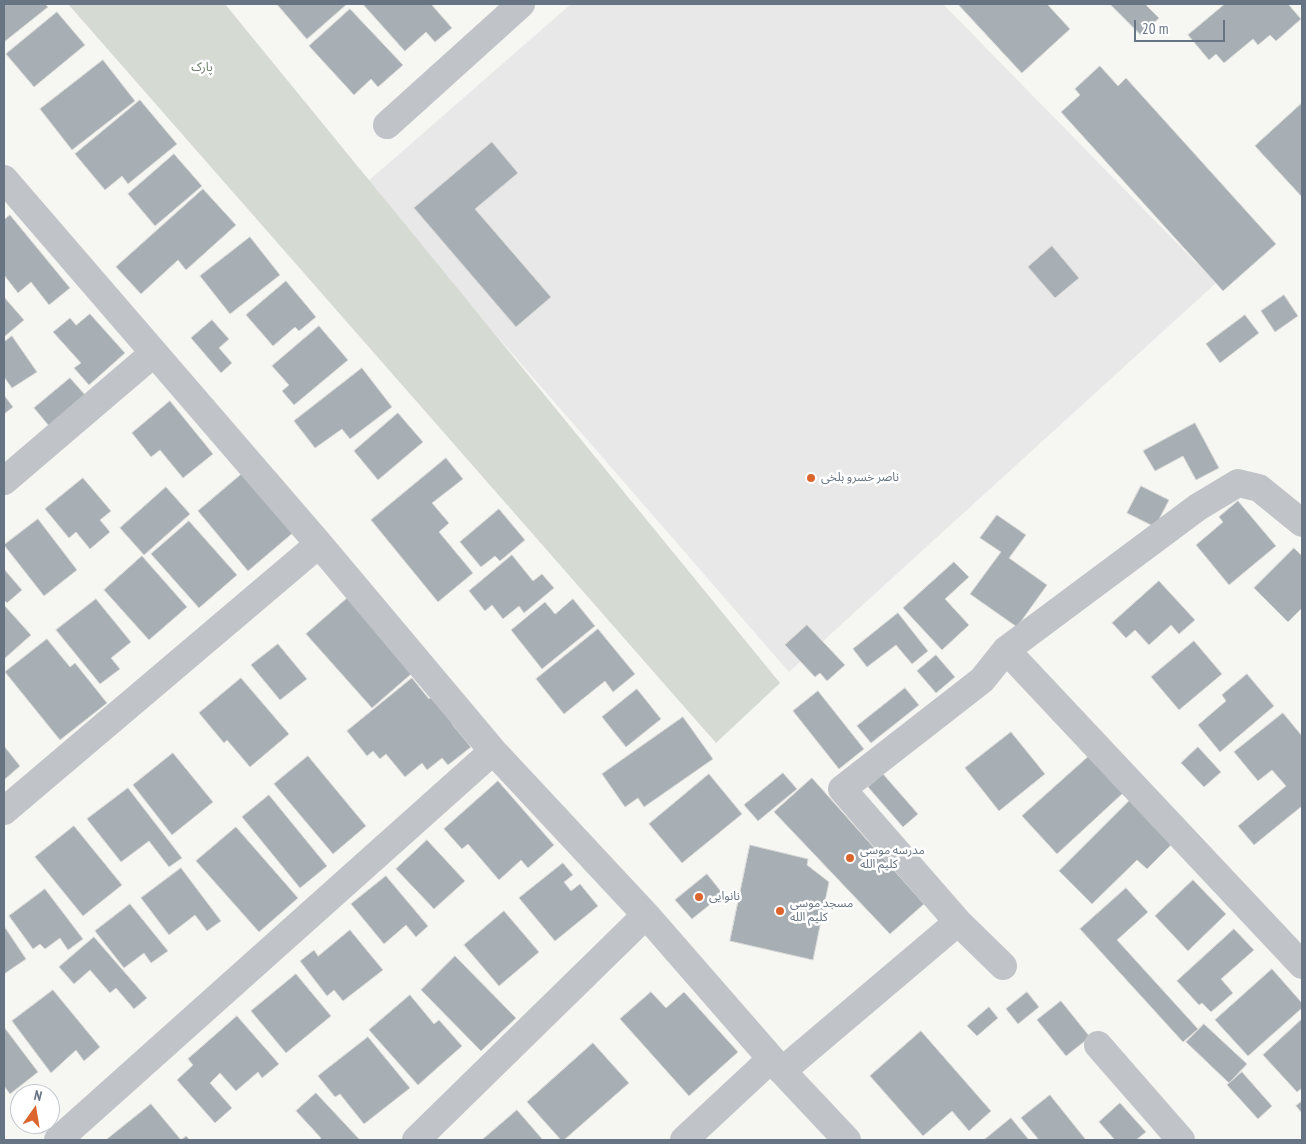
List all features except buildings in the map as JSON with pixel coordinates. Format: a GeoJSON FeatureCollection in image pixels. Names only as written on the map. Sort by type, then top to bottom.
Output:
{"type":"FeatureCollection","features":[{"type":"Feature","properties":{"kind":"street"},"geometry":{"type":"LineString","coordinates":[[387,125],[522,4]]}},
{"type":"Feature","properties":{"kind":"street"},"geometry":{"type":"LineString","coordinates":[[4,179],[319,544],[493,751],[646,915],[776,1065],[847,1140]]}},
{"type":"Feature","properties":{"kind":"street"},"geometry":{"type":"LineString","coordinates":[[4,481],[154,353]]}},
{"type":"Feature","properties":{"kind":"street"},"geometry":{"type":"LineString","coordinates":[[1003,966],[958,922],[842,788],[982,680],[1006,650],[1198,507],[1238,483],[1259,488],[1302,523]]}},
{"type":"Feature","properties":{"kind":"street"},"geometry":{"type":"LineString","coordinates":[[4,811],[319,544]]}},
{"type":"Feature","properties":{"kind":"street"},"geometry":{"type":"LineString","coordinates":[[1006,650],[1302,965]]}},
{"type":"Feature","properties":{"kind":"street"},"geometry":{"type":"LineString","coordinates":[[58,1140],[493,751]]}},
{"type":"Feature","properties":{"kind":"street"},"geometry":{"type":"LineString","coordinates":[[416,1140],[646,915]]}},
{"type":"Feature","properties":{"kind":"street"},"geometry":{"type":"LineString","coordinates":[[684,1140],[958,922]]}},
{"type":"Feature","properties":{"kind":"street"},"geometry":{"type":"LineString","coordinates":[[1098,1045],[1181,1140]]}},
{"type":"Feature","properties":{"kind":"shaded area","name":"ناصر خسرو بلخی"},"geometry":{"type":"Polygon","coordinates":[[[571,4],[943,4],[1216,283],[789,672],[365,184],[571,4]]]}},
{"type":"Feature","properties":{"kind":"green space","name":"پارک"},"geometry":{"type":"Polygon","coordinates":[[[68,4],[225,4],[780,683],[716,743],[68,4]]]}},
{"type":"Feature","properties":{"kind":"place","name":"ناصر خسرو بلخی"},"geometry":{"type":"Point","coordinates":[811,478]}},
{"type":"Feature","properties":{"kind":"place","name":"مدرسه موسی کلیم الله"},"geometry":{"type":"Point","coordinates":[850,858]}},
{"type":"Feature","properties":{"kind":"place","name":"نانوایی"},"geometry":{"type":"Point","coordinates":[699,897]}},
{"type":"Feature","properties":{"kind":"place","name":"مسجد موسی کلیم الله"},"geometry":{"type":"Point","coordinates":[780,911]}}]}
